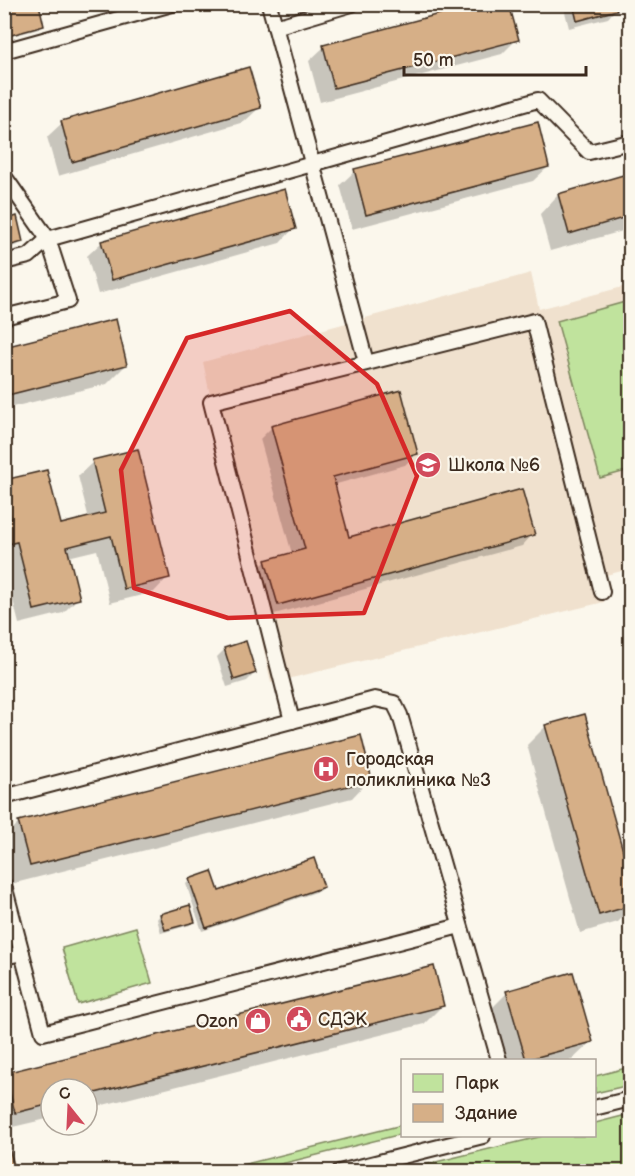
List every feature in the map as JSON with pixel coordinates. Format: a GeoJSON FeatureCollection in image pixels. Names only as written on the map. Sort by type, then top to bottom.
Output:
{"type":"FeatureCollection","features":[{"type":"Feature","properties":{"kind":"lane"},"geometry":{"type":"LineString","coordinates":[[4,51],[172,4]]}},
{"type":"Feature","properties":{"kind":"lane"},"geometry":{"type":"LineString","coordinates":[[269,4],[366,362]]}},
{"type":"Feature","properties":{"kind":"lane"},"geometry":{"type":"LineString","coordinates":[[275,27],[352,4]]}},
{"type":"Feature","properties":{"kind":"lane"},"geometry":{"type":"LineString","coordinates":[[4,262],[28,256],[48,239],[538,100],[589,152],[630,142]]}},
{"type":"Feature","properties":{"kind":"lane"},"geometry":{"type":"LineString","coordinates":[[4,176],[48,239],[68,301],[4,317]]}},
{"type":"Feature","properties":{"kind":"lane"},"geometry":{"type":"LineString","coordinates":[[292,722],[211,402],[534,321],[602,592]]}},
{"type":"Feature","properties":{"kind":"lane"},"geometry":{"type":"LineString","coordinates":[[4,797],[375,699],[394,703],[400,715],[499,1059]]}},
{"type":"Feature","properties":{"kind":"lane"},"geometry":{"type":"LineString","coordinates":[[4,885],[43,1033],[460,926]]}},
{"type":"Feature","properties":{"kind":"lane"},"geometry":{"type":"LineString","coordinates":[[4,957],[22,953]]}},
{"type":"Feature","properties":{"kind":"lane"},"geometry":{"type":"LineString","coordinates":[[596,1108],[630,1099]]}},
{"type":"Feature","properties":{"kind":"lane"},"geometry":{"type":"LineString","coordinates":[[339,1172],[479,1137]]}},
{"type":"Feature","properties":{"kind":"highlighted area"},"geometry":{"type":"Polygon","coordinates":[[[290,311],[377,384],[417,476],[364,613],[228,618],[134,588],[121,470],[187,338],[290,311]]]}},
{"type":"Feature","properties":{"kind":"shaded area","name":"Школа №6"},"geometry":{"type":"Polygon","coordinates":[[[531,273],[539,309],[630,285],[630,569],[598,577],[604,602],[271,683],[203,362],[531,273]]]}},
{"type":"Feature","properties":{"kind":"green space"},"geometry":{"type":"Polygon","coordinates":[[[625,302],[630,321],[630,470],[600,478],[557,321],[625,302]]]}},
{"type":"Feature","properties":{"kind":"green space"},"geometry":{"type":"Polygon","coordinates":[[[136,927],[152,983],[78,1004],[62,948],[136,927]]]}},
{"type":"Feature","properties":{"kind":"green space"},"geometry":{"type":"Polygon","coordinates":[[[630,1067],[630,1085],[596,1093],[596,1076],[630,1067]]]}},
{"type":"Feature","properties":{"kind":"green space"},"geometry":{"type":"Polygon","coordinates":[[[630,1114],[630,1169],[621,1172],[399,1171],[539,1137],[596,1137],[596,1123],[630,1114]]]}},
{"type":"Feature","properties":{"kind":"green space"},"geometry":{"type":"Polygon","coordinates":[[[401,1125],[401,1134],[253,1171],[246,1171],[242,1165],[401,1125]]]}},
{"type":"Feature","properties":{"kind":"building"},"geometry":{"type":"Polygon","coordinates":[[[4,4],[39,4],[44,26],[4,37],[4,4]]]}},
{"type":"Feature","properties":{"kind":"building"},"geometry":{"type":"Polygon","coordinates":[[[477,4],[509,4],[519,40],[334,88],[323,45],[477,4]]]}},
{"type":"Feature","properties":{"kind":"building"},"geometry":{"type":"Polygon","coordinates":[[[573,4],[615,4],[617,10],[577,21],[573,4]]]}},
{"type":"Feature","properties":{"kind":"building"},"geometry":{"type":"Polygon","coordinates":[[[249,67],[261,108],[72,162],[61,121],[249,67]]]}},
{"type":"Feature","properties":{"kind":"building"},"geometry":{"type":"Polygon","coordinates":[[[538,122],[549,167],[366,215],[354,169],[538,122]]]}},
{"type":"Feature","properties":{"kind":"building"},"geometry":{"type":"Polygon","coordinates":[[[630,173],[630,216],[569,234],[558,194],[630,173]]]}},
{"type":"Feature","properties":{"kind":"building"},"geometry":{"type":"Polygon","coordinates":[[[285,189],[296,229],[112,280],[101,241],[285,189]]]}},
{"type":"Feature","properties":{"kind":"building"},"geometry":{"type":"Polygon","coordinates":[[[17,216],[23,242],[4,247],[4,220],[17,216]]]}},
{"type":"Feature","properties":{"kind":"building"},"geometry":{"type":"Polygon","coordinates":[[[116,319],[127,365],[4,396],[4,347],[116,319]]]}},
{"type":"Feature","properties":{"kind":"building"},"geometry":{"type":"Polygon","coordinates":[[[401,390],[418,454],[333,477],[349,537],[522,489],[535,535],[278,605],[265,560],[305,549],[271,426],[401,390]]]}},
{"type":"Feature","properties":{"kind":"building"},"geometry":{"type":"Polygon","coordinates":[[[138,449],[170,578],[124,589],[111,536],[67,547],[80,599],[34,610],[17,542],[4,545],[4,520],[11,519],[4,493],[4,480],[47,470],[61,524],[105,513],[92,460],[138,449]]]}},
{"type":"Feature","properties":{"kind":"building"},"geometry":{"type":"Polygon","coordinates":[[[246,641],[256,673],[234,680],[224,648],[246,641]]]}},
{"type":"Feature","properties":{"kind":"building"},"geometry":{"type":"Polygon","coordinates":[[[585,714],[630,876],[630,906],[599,915],[545,725],[585,714]]]}},
{"type":"Feature","properties":{"kind":"building"},"geometry":{"type":"Polygon","coordinates":[[[361,735],[372,780],[30,866],[18,821],[361,735]]]}},
{"type":"Feature","properties":{"kind":"building"},"geometry":{"type":"Polygon","coordinates":[[[314,858],[324,887],[206,928],[189,879],[212,871],[219,891],[314,858]]]}},
{"type":"Feature","properties":{"kind":"building"},"geometry":{"type":"Polygon","coordinates":[[[190,905],[195,922],[165,930],[160,914],[190,905]]]}},
{"type":"Feature","properties":{"kind":"building"},"geometry":{"type":"Polygon","coordinates":[[[434,966],[444,1006],[99,1092],[99,1077],[39,1077],[39,1107],[15,1113],[5,1073],[434,966]]]}},
{"type":"Feature","properties":{"kind":"building"},"geometry":{"type":"Polygon","coordinates":[[[573,972],[593,1042],[526,1059],[506,991],[573,972]]]}},
{"type":"Feature","properties":{"kind":"building"},"geometry":{"type":"Polygon","coordinates":[[[9,1148],[16,1172],[4,1172],[4,1150],[9,1148]]]}},
{"type":"Feature","properties":{"kind":"place","name":"Школа №6"},"geometry":{"type":"Point","coordinates":[428,465]}},
{"type":"Feature","properties":{"kind":"place","name":"Городская поликлиника №3"},"geometry":{"type":"Point","coordinates":[326,769]}},
{"type":"Feature","properties":{"kind":"place","name":"СДЭК"},"geometry":{"type":"Point","coordinates":[299,1019]}},
{"type":"Feature","properties":{"kind":"place","name":"Ozon"},"geometry":{"type":"Point","coordinates":[258,1021]}}]}
